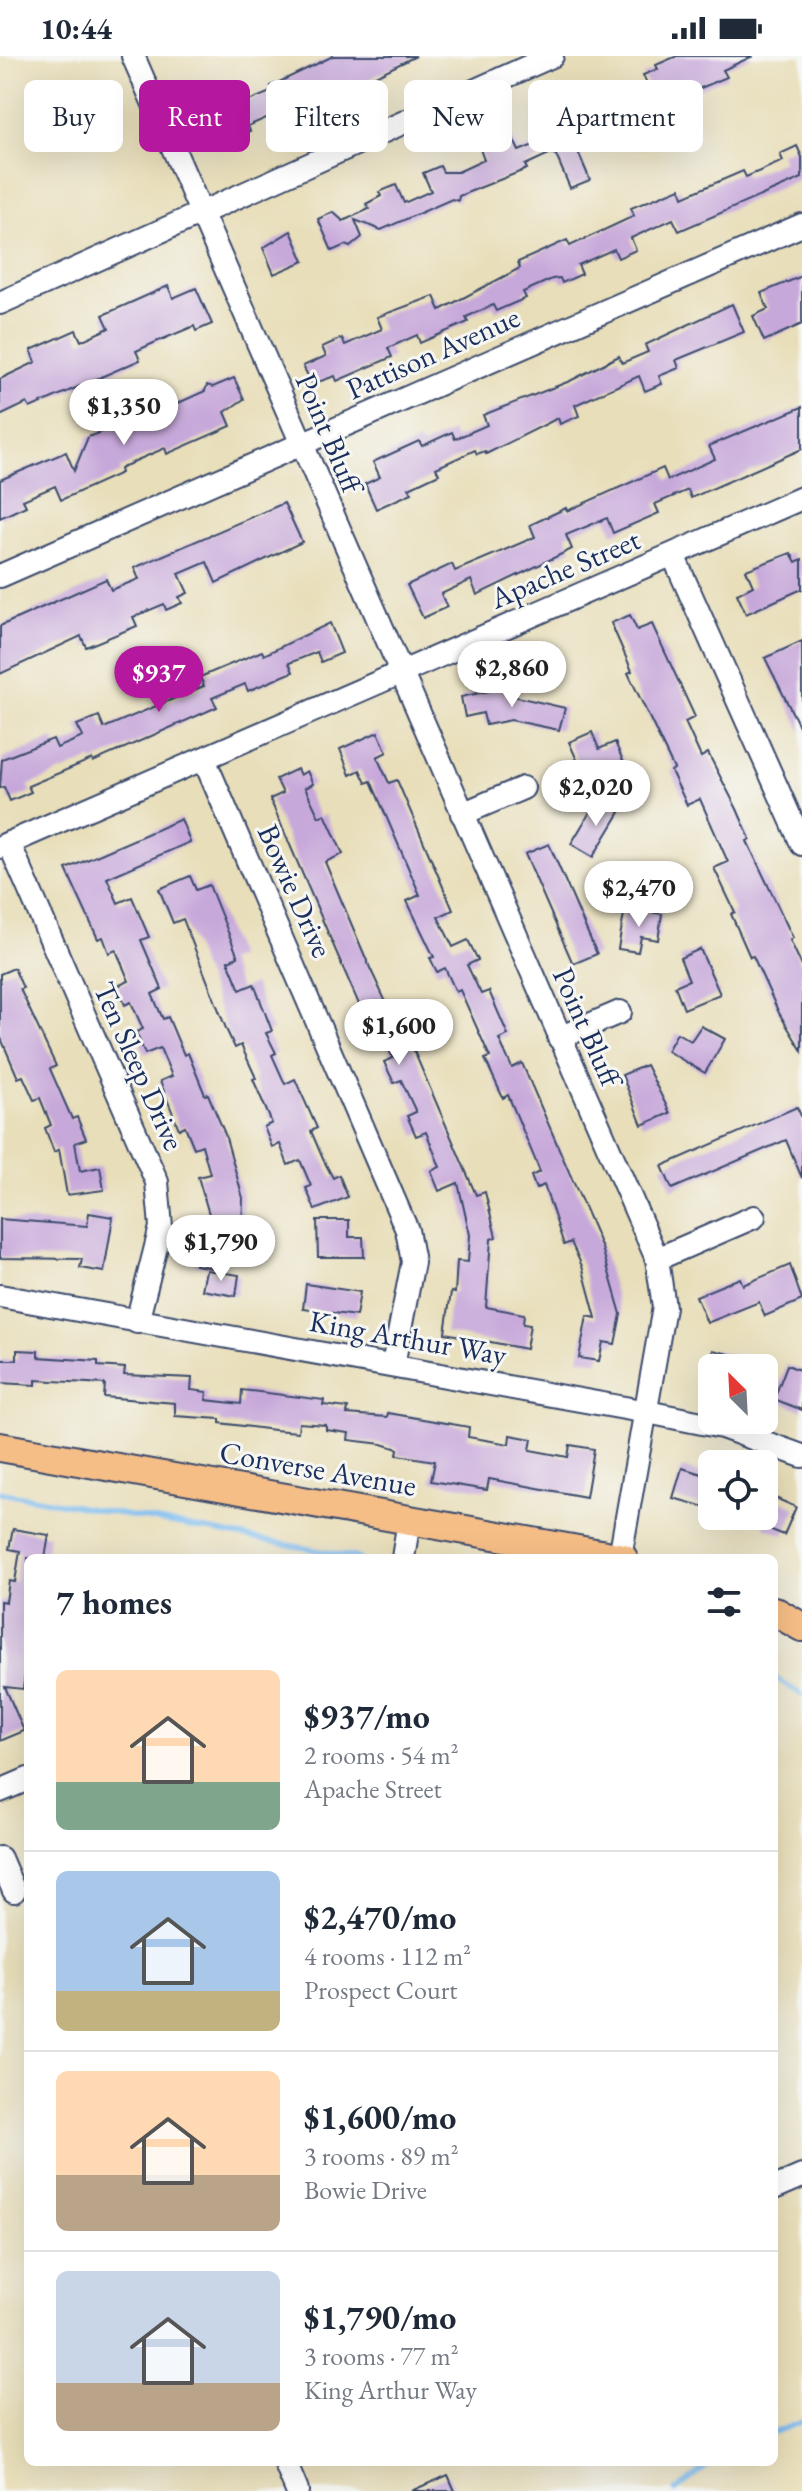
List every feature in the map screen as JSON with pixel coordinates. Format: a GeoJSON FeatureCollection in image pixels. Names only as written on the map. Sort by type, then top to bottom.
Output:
{"type":"FeatureCollection","features":[{"type":"Feature","properties":{"kind":"main road","name":"Converse Avenue"},"geometry":{"type":"LineString","coordinates":[[0,1447],[600,1554]]}},
{"type":"Feature","properties":{"kind":"main road"},"geometry":{"type":"LineString","coordinates":[[778,1613],[802,1627]]}},
{"type":"Feature","properties":{"kind":"street","name":"Point Bluff"},"geometry":{"type":"LineString","coordinates":[[133,56],[657,1259],[664,1307],[623,1554]]}},
{"type":"Feature","properties":{"kind":"street"},"geometry":{"type":"LineString","coordinates":[[0,303],[552,56]]}},
{"type":"Feature","properties":{"kind":"street","name":"Pattison Avenue"},"geometry":{"type":"LineString","coordinates":[[0,576],[802,225]]}},
{"type":"Feature","properties":{"kind":"street","name":"Apache Street"},"geometry":{"type":"LineString","coordinates":[[4,845],[802,498]]}},
{"type":"Feature","properties":{"kind":"street"},"geometry":{"type":"LineString","coordinates":[[673,555],[802,844]]}},
{"type":"Feature","properties":{"kind":"street","name":"Bowie Drive"},"geometry":{"type":"LineString","coordinates":[[204,759],[407,1230],[413,1262],[393,1365]]}},
{"type":"Feature","properties":{"kind":"street"},"geometry":{"type":"LineString","coordinates":[[462,814],[523,788]]}},
{"type":"Feature","properties":{"kind":"street","name":"Ten Sleep Drive"},"geometry":{"type":"LineString","coordinates":[[4,845],[157,1182],[161,1227],[137,1322]]}},
{"type":"Feature","properties":{"kind":"street"},"geometry":{"type":"LineString","coordinates":[[559,1038],[620,1012]]}},
{"type":"Feature","properties":{"kind":"street"},"geometry":{"type":"LineString","coordinates":[[657,1259],[754,1217]]}},
{"type":"Feature","properties":{"kind":"street","name":"King Arthur Way"},"geometry":{"type":"LineString","coordinates":[[0,1296],[647,1412],[722,1427],[802,1456]]}},
{"type":"Feature","properties":{"kind":"street"},"geometry":{"type":"LineString","coordinates":[[404,1554],[409,1520]]}},
{"type":"Feature","properties":{"kind":"street"},"geometry":{"type":"LineString","coordinates":[[0,1791],[24,1781]]}},
{"type":"Feature","properties":{"kind":"street"},"geometry":{"type":"LineString","coordinates":[[0,1858],[14,1891]]}},
{"type":"Feature","properties":{"kind":"street"},"geometry":{"type":"LineString","coordinates":[[778,2186],[802,2176]]}},
{"type":"Feature","properties":{"kind":"street"},"geometry":{"type":"LineString","coordinates":[[287,2466],[297,2491]]}},
{"type":"Feature","properties":{"kind":"building"},"geometry":{"type":"Polygon","coordinates":[[[333,56],[416,56],[367,80],[283,80],[333,56]]]}},
{"type":"Feature","properties":{"kind":"building"},"geometry":{"type":"Polygon","coordinates":[[[677,56],[753,56],[723,70],[727,77],[703,87],[703,80],[645,80],[643,75],[658,69],[656,65],[677,56]]]}},
{"type":"Feature","properties":{"kind":"building"},"geometry":{"type":"Polygon","coordinates":[[[266,94],[266,118],[250,125],[250,100],[266,94]]]}},
{"type":"Feature","properties":{"kind":"building"},"geometry":{"type":"Polygon","coordinates":[[[512,136],[519,151],[528,147],[528,152],[578,152],[590,180],[570,188],[556,155],[551,153],[525,165],[527,169],[459,196],[458,201],[452,199],[381,230],[355,220],[362,237],[350,247],[345,245],[332,251],[318,219],[333,212],[343,221],[369,209],[366,204],[381,196],[379,192],[396,185],[404,203],[431,191],[423,173],[440,166],[443,172],[458,172],[484,160],[481,152],[512,152],[512,136]]]}},
{"type":"Feature","properties":{"kind":"building"},"geometry":{"type":"Polygon","coordinates":[[[797,146],[802,157],[802,178],[679,231],[673,219],[631,238],[636,250],[618,258],[614,249],[578,265],[582,274],[562,283],[560,278],[552,279],[523,292],[526,298],[496,311],[493,305],[466,317],[468,322],[420,343],[417,335],[388,348],[392,357],[337,381],[335,376],[312,384],[303,366],[326,356],[322,347],[342,338],[345,345],[382,329],[377,317],[434,296],[440,310],[520,268],[518,262],[567,240],[570,246],[634,216],[631,208],[680,188],[683,197],[743,171],[746,177],[783,161],[780,154],[797,146]]]}},
{"type":"Feature","properties":{"kind":"building"},"geometry":{"type":"Polygon","coordinates":[[[291,231],[304,261],[274,274],[263,248],[291,231]]]}},
{"type":"Feature","properties":{"kind":"building"},"geometry":{"type":"Polygon","coordinates":[[[802,276],[802,324],[764,341],[753,316],[768,309],[761,293],[802,276]]]}},
{"type":"Feature","properties":{"kind":"building"},"geometry":{"type":"Polygon","coordinates":[[[168,286],[173,298],[196,288],[212,324],[196,331],[194,326],[156,342],[136,351],[140,360],[30,408],[27,403],[0,416],[0,379],[36,362],[31,350],[76,330],[81,341],[109,328],[103,315],[168,286]]]}},
{"type":"Feature","properties":{"kind":"building"},"geometry":{"type":"Polygon","coordinates":[[[732,304],[744,332],[676,360],[679,368],[659,376],[662,384],[645,391],[639,376],[575,405],[579,416],[560,424],[558,418],[486,454],[485,451],[477,454],[475,450],[436,468],[439,474],[409,488],[412,493],[376,509],[365,484],[380,477],[373,462],[419,441],[422,446],[452,432],[455,439],[487,425],[483,415],[570,381],[619,356],[622,363],[648,352],[645,345],[732,304]]]}},
{"type":"Feature","properties":{"kind":"building"},"geometry":{"type":"Polygon","coordinates":[[[234,378],[244,399],[225,412],[231,426],[167,454],[165,448],[135,461],[120,469],[121,473],[61,500],[55,486],[23,500],[26,506],[0,518],[0,480],[66,452],[74,471],[88,437],[119,425],[121,429],[205,391],[207,385],[213,387],[234,378]]]}},
{"type":"Feature","properties":{"kind":"building"},"geometry":{"type":"Polygon","coordinates":[[[802,407],[802,449],[691,498],[688,490],[655,504],[659,513],[613,533],[607,518],[566,535],[572,549],[477,595],[471,580],[441,594],[447,607],[423,618],[407,585],[452,564],[455,571],[535,537],[530,525],[663,468],[668,480],[715,459],[709,446],[802,407]]]}},
{"type":"Feature","properties":{"kind":"building"},"geometry":{"type":"Polygon","coordinates":[[[284,503],[302,542],[216,583],[207,562],[179,574],[188,593],[179,597],[182,603],[166,610],[164,604],[133,617],[137,626],[86,647],[81,636],[0,674],[0,626],[106,579],[111,590],[139,579],[134,568],[284,503]]]}},
{"type":"Feature","properties":{"kind":"building"},"geometry":{"type":"Polygon","coordinates":[[[791,553],[796,562],[802,559],[802,589],[746,614],[737,594],[753,586],[746,570],[791,553]]]}},
{"type":"Feature","properties":{"kind":"building"},"geometry":{"type":"Polygon","coordinates":[[[630,615],[637,630],[652,624],[695,717],[685,722],[701,757],[708,753],[737,809],[750,839],[747,841],[793,938],[790,940],[802,966],[802,1051],[779,1013],[731,914],[735,912],[714,868],[728,862],[700,799],[687,805],[671,771],[674,769],[628,673],[632,671],[611,623],[630,615]]]}},
{"type":"Feature","properties":{"kind":"building"},"geometry":{"type":"Polygon","coordinates":[[[330,623],[342,653],[321,662],[317,652],[289,663],[293,672],[248,691],[245,684],[212,698],[217,707],[93,762],[92,759],[28,786],[31,792],[10,801],[4,787],[0,788],[2,759],[53,739],[57,748],[83,737],[77,725],[99,716],[104,728],[204,686],[200,677],[262,651],[264,655],[330,623]]]}},
{"type":"Feature","properties":{"kind":"building"},"geometry":{"type":"Polygon","coordinates":[[[802,641],[802,732],[765,658],[802,641]]]}},
{"type":"Feature","properties":{"kind":"building"},"geometry":{"type":"Polygon","coordinates":[[[502,688],[504,694],[565,708],[559,730],[511,720],[486,725],[483,713],[465,717],[461,697],[502,688]]]}},
{"type":"Feature","properties":{"kind":"building"},"geometry":{"type":"Polygon","coordinates":[[[378,732],[387,752],[377,757],[389,783],[397,780],[453,910],[438,917],[453,947],[468,940],[478,960],[467,965],[481,994],[489,991],[508,1035],[499,1039],[512,1068],[522,1063],[602,1248],[621,1314],[615,1344],[603,1342],[599,1361],[579,1358],[587,1316],[596,1318],[582,1266],[571,1242],[564,1245],[544,1185],[536,1189],[531,1176],[540,1172],[508,1095],[503,1098],[485,1059],[490,1057],[460,990],[456,992],[445,968],[437,972],[430,958],[434,957],[407,901],[420,895],[371,781],[366,783],[360,770],[350,775],[340,749],[378,732]]]}},
{"type":"Feature","properties":{"kind":"building"},"geometry":{"type":"Polygon","coordinates":[[[592,732],[599,749],[615,742],[627,770],[589,787],[569,742],[592,732]]]}},
{"type":"Feature","properties":{"kind":"building"},"geometry":{"type":"Polygon","coordinates":[[[297,769],[300,775],[307,771],[313,784],[305,788],[319,817],[325,814],[343,854],[325,862],[370,968],[400,1032],[405,1030],[476,1195],[485,1192],[496,1237],[491,1239],[486,1307],[524,1314],[523,1324],[530,1325],[526,1349],[445,1333],[451,1292],[455,1293],[457,1261],[468,1262],[470,1235],[458,1183],[439,1191],[431,1171],[440,1167],[426,1132],[416,1136],[407,1116],[416,1112],[401,1080],[394,1083],[384,1062],[393,1058],[379,1028],[371,1032],[270,799],[283,793],[276,779],[297,769]]]}},
{"type":"Feature","properties":{"kind":"building"},"geometry":{"type":"Polygon","coordinates":[[[598,799],[620,812],[593,857],[571,844],[598,799]]]}},
{"type":"Feature","properties":{"kind":"building"},"geometry":{"type":"Polygon","coordinates":[[[181,819],[190,842],[107,878],[118,903],[132,897],[149,937],[141,940],[162,989],[152,994],[163,1019],[168,1017],[184,1055],[188,1053],[205,1095],[208,1094],[225,1134],[243,1198],[241,1258],[213,1258],[213,1268],[195,1265],[199,1244],[202,1245],[203,1221],[211,1221],[198,1177],[210,1174],[202,1145],[194,1148],[185,1126],[179,1129],[160,1081],[172,1076],[160,1048],[145,1054],[136,1032],[143,1029],[131,1002],[125,1005],[117,986],[129,981],[116,950],[109,953],[103,937],[98,939],[66,869],[181,819]]]}},
{"type":"Feature","properties":{"kind":"building"},"geometry":{"type":"Polygon","coordinates":[[[549,844],[597,954],[573,964],[525,854],[549,844]]]}},
{"type":"Feature","properties":{"kind":"building"},"geometry":{"type":"Polygon","coordinates":[[[190,876],[196,890],[209,885],[238,957],[228,961],[240,990],[254,984],[272,1031],[266,1033],[276,1053],[272,1055],[285,1084],[295,1079],[317,1128],[311,1131],[323,1159],[333,1178],[339,1175],[348,1197],[315,1210],[306,1188],[311,1186],[300,1160],[288,1165],[280,1144],[272,1147],[264,1127],[272,1123],[253,1079],[256,1078],[241,1045],[235,1048],[227,1031],[183,919],[173,923],[159,889],[190,876]]]}},
{"type":"Feature","properties":{"kind":"building"},"geometry":{"type":"Polygon","coordinates":[[[625,908],[662,914],[658,940],[641,937],[638,952],[618,949],[625,908]]]}},
{"type":"Feature","properties":{"kind":"building"},"geometry":{"type":"Polygon","coordinates":[[[700,949],[720,994],[684,1009],[675,986],[689,980],[680,958],[700,949]]]}},
{"type":"Feature","properties":{"kind":"building"},"geometry":{"type":"Polygon","coordinates":[[[14,968],[23,988],[20,989],[56,1066],[50,1069],[72,1119],[77,1117],[86,1139],[75,1143],[80,1171],[100,1167],[104,1190],[67,1195],[59,1149],[54,1152],[45,1128],[51,1125],[40,1098],[34,1100],[23,1076],[18,1078],[0,1036],[0,974],[14,968]]]}},
{"type":"Feature","properties":{"kind":"building"},"geometry":{"type":"Polygon","coordinates":[[[701,1026],[725,1039],[705,1073],[667,1051],[677,1033],[691,1041],[701,1026]]]}},
{"type":"Feature","properties":{"kind":"building"},"geometry":{"type":"Polygon","coordinates":[[[646,1065],[670,1113],[642,1125],[622,1075],[646,1065]]]}},
{"type":"Feature","properties":{"kind":"building"},"geometry":{"type":"Polygon","coordinates":[[[797,1107],[802,1118],[802,1178],[786,1140],[672,1189],[662,1166],[797,1107]]]}},
{"type":"Feature","properties":{"kind":"building"},"geometry":{"type":"Polygon","coordinates":[[[89,1213],[113,1217],[104,1272],[80,1268],[82,1259],[0,1258],[0,1219],[87,1226],[89,1213]]]}},
{"type":"Feature","properties":{"kind":"building"},"geometry":{"type":"Polygon","coordinates":[[[317,1220],[349,1220],[349,1237],[363,1237],[364,1257],[318,1257],[317,1220]]]}},
{"type":"Feature","properties":{"kind":"building"},"geometry":{"type":"Polygon","coordinates":[[[790,1265],[802,1300],[765,1316],[759,1302],[707,1323],[696,1296],[740,1278],[743,1285],[790,1265]]]}},
{"type":"Feature","properties":{"kind":"building"},"geometry":{"type":"Polygon","coordinates":[[[206,1270],[239,1275],[236,1296],[202,1290],[206,1270]]]}},
{"type":"Feature","properties":{"kind":"building"},"geometry":{"type":"Polygon","coordinates":[[[306,1284],[360,1292],[356,1316],[303,1309],[306,1284]]]}},
{"type":"Feature","properties":{"kind":"building"},"geometry":{"type":"Polygon","coordinates":[[[17,1350],[38,1351],[38,1357],[98,1361],[98,1366],[125,1368],[124,1375],[192,1378],[191,1390],[207,1392],[206,1400],[241,1404],[242,1390],[324,1400],[323,1405],[348,1408],[347,1414],[387,1417],[388,1413],[469,1427],[468,1437],[509,1444],[510,1435],[532,1439],[530,1450],[568,1457],[570,1445],[594,1449],[586,1497],[489,1479],[487,1490],[431,1481],[435,1461],[397,1455],[398,1449],[382,1444],[348,1440],[349,1433],[326,1430],[326,1425],[299,1423],[298,1432],[220,1423],[220,1419],[175,1416],[175,1403],[104,1397],[105,1384],[36,1380],[36,1385],[0,1383],[0,1360],[17,1360],[17,1350]]]}},
{"type":"Feature","properties":{"kind":"building"},"geometry":{"type":"Polygon","coordinates":[[[787,1365],[802,1371],[802,1410],[778,1401],[778,1389],[787,1365]]]}},
{"type":"Feature","properties":{"kind":"building"},"geometry":{"type":"Polygon","coordinates":[[[682,1468],[698,1473],[698,1505],[673,1498],[682,1468]]]}},
{"type":"Feature","properties":{"kind":"building"},"geometry":{"type":"Polygon","coordinates":[[[778,1499],[796,1507],[784,1535],[772,1530],[778,1530],[778,1499]]]}},
{"type":"Feature","properties":{"kind":"building"},"geometry":{"type":"Polygon","coordinates":[[[13,1529],[49,1535],[46,1554],[24,1554],[23,1689],[5,1687],[24,1731],[0,1741],[0,1601],[6,1602],[9,1581],[15,1582],[20,1551],[9,1549],[13,1529]]]}},
{"type":"Feature","properties":{"kind":"building"},"geometry":{"type":"Polygon","coordinates":[[[448,2475],[455,2491],[411,2491],[448,2475]]]}},
{"type":"Feature","properties":{"kind":"waterway"},"geometry":{"type":"LineString","coordinates":[[0,1492],[337,1554]]}},
{"type":"Feature","properties":{"kind":"waterway"},"geometry":{"type":"LineString","coordinates":[[778,1680],[802,1695]]}},
{"type":"Feature","properties":{"kind":"waterway"},"geometry":{"type":"LineString","coordinates":[[778,2431],[802,2422]]}},
{"type":"Feature","properties":{"kind":"waterway"},"geometry":{"type":"LineString","coordinates":[[675,2491],[708,2466]]}}]}
